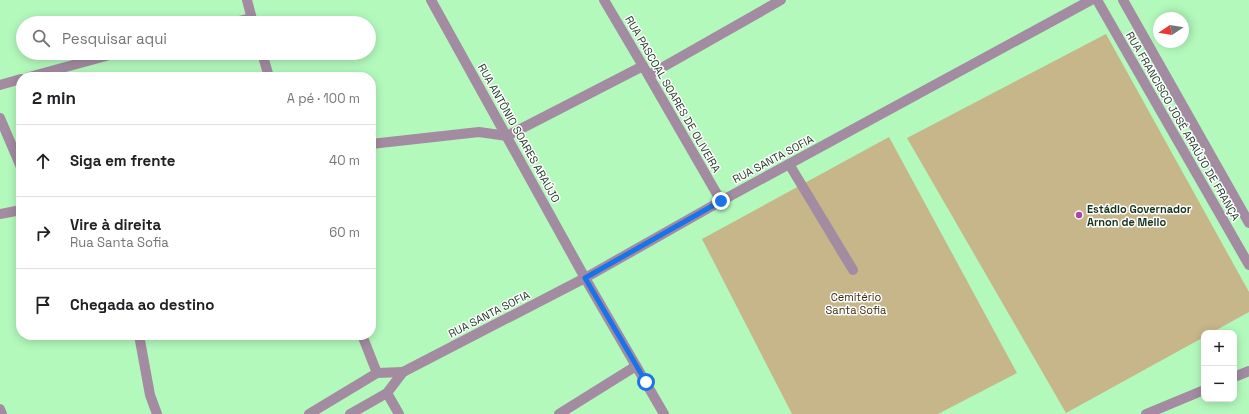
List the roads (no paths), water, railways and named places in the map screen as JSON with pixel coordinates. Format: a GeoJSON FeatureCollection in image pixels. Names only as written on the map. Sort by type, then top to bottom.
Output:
{"type":"FeatureCollection","features":[{"type":"Feature","properties":{"kind":"street"},"geometry":{"type":"LineString","coordinates":[[246,0],[251,16]]}},
{"type":"Feature","properties":{"kind":"street","name":"RUA ANTÔNIO SOARES ARAÚJO"},"geometry":{"type":"LineString","coordinates":[[431,0],[585,278],[664,414]]}},
{"type":"Feature","properties":{"kind":"street","name":"RUA PASCOAL SOARES DE OLIVEIRA"},"geometry":{"type":"LineString","coordinates":[[604,0],[721,201]]}},
{"type":"Feature","properties":{"kind":"street"},"geometry":{"type":"LineString","coordinates":[[649,75],[781,0]]}},
{"type":"Feature","properties":{"kind":"street","name":"RUA SANTA SOFIA"},"geometry":{"type":"LineString","coordinates":[[350,414],[386,393],[403,372],[585,278],[721,201],[1091,0]]}},
{"type":"Feature","properties":{"kind":"street","name":"RUA FRANCISCO JOSÉ ARAÚJO DE FRANÇA"},"geometry":{"type":"LineString","coordinates":[[1097,0],[1249,265]]}},
{"type":"Feature","properties":{"kind":"street","name":"RUA FRANCISCO JOSÉ ARAÚJO DE FRANÇA"},"geometry":{"type":"LineString","coordinates":[[1123,0],[1249,223]]}},
{"type":"Feature","properties":{"kind":"street"},"geometry":{"type":"LineString","coordinates":[[47,72],[91,60]]}},
{"type":"Feature","properties":{"kind":"street"},"geometry":{"type":"LineString","coordinates":[[264,60],[268,72]]}},
{"type":"Feature","properties":{"kind":"street"},"geometry":{"type":"LineString","coordinates":[[376,143],[479,132],[507,136],[643,66]]}},
{"type":"Feature","properties":{"kind":"street"},"geometry":{"type":"LineString","coordinates":[[0,85],[16,80]]}},
{"type":"Feature","properties":{"kind":"street"},"geometry":{"type":"LineString","coordinates":[[0,118],[16,155]]}},
{"type":"Feature","properties":{"kind":"street"},"geometry":{"type":"LineString","coordinates":[[789,164],[853,270]]}},
{"type":"Feature","properties":{"kind":"street"},"geometry":{"type":"LineString","coordinates":[[0,214],[16,211]]}},
{"type":"Feature","properties":{"kind":"street"},"geometry":{"type":"LineString","coordinates":[[140,340],[150,395],[157,414]]}},
{"type":"Feature","properties":{"kind":"street"},"geometry":{"type":"LineString","coordinates":[[364,340],[377,373]]}},
{"type":"Feature","properties":{"kind":"street"},"geometry":{"type":"LineString","coordinates":[[559,414],[636,366]]}},
{"type":"Feature","properties":{"kind":"street"},"geometry":{"type":"LineString","coordinates":[[1237,376],[1249,371]]}},
{"type":"Feature","properties":{"kind":"street","name":"RUA SANTA SOFIA"},"geometry":{"type":"LineString","coordinates":[[309,414],[377,373],[403,372]]}},
{"type":"Feature","properties":{"kind":"street"},"geometry":{"type":"LineString","coordinates":[[1146,414],[1201,391]]}},
{"type":"Feature","properties":{"kind":"street"},"geometry":{"type":"LineString","coordinates":[[386,393],[399,414]]}},
{"type":"Feature","properties":{"kind":"street"},"geometry":{"type":"LineString","coordinates":[[0,409],[2,414]]}},
{"type":"Feature","properties":{"kind":"place","name":"Estádio Governador Arnon de Mello"},"geometry":{"type":"Point","coordinates":[1079,215]}},
{"type":"Feature","properties":{"kind":"park label","name":"Cemitério Santa Sofia"},"geometry":{"type":"Point","coordinates":[856,303]}}]}
